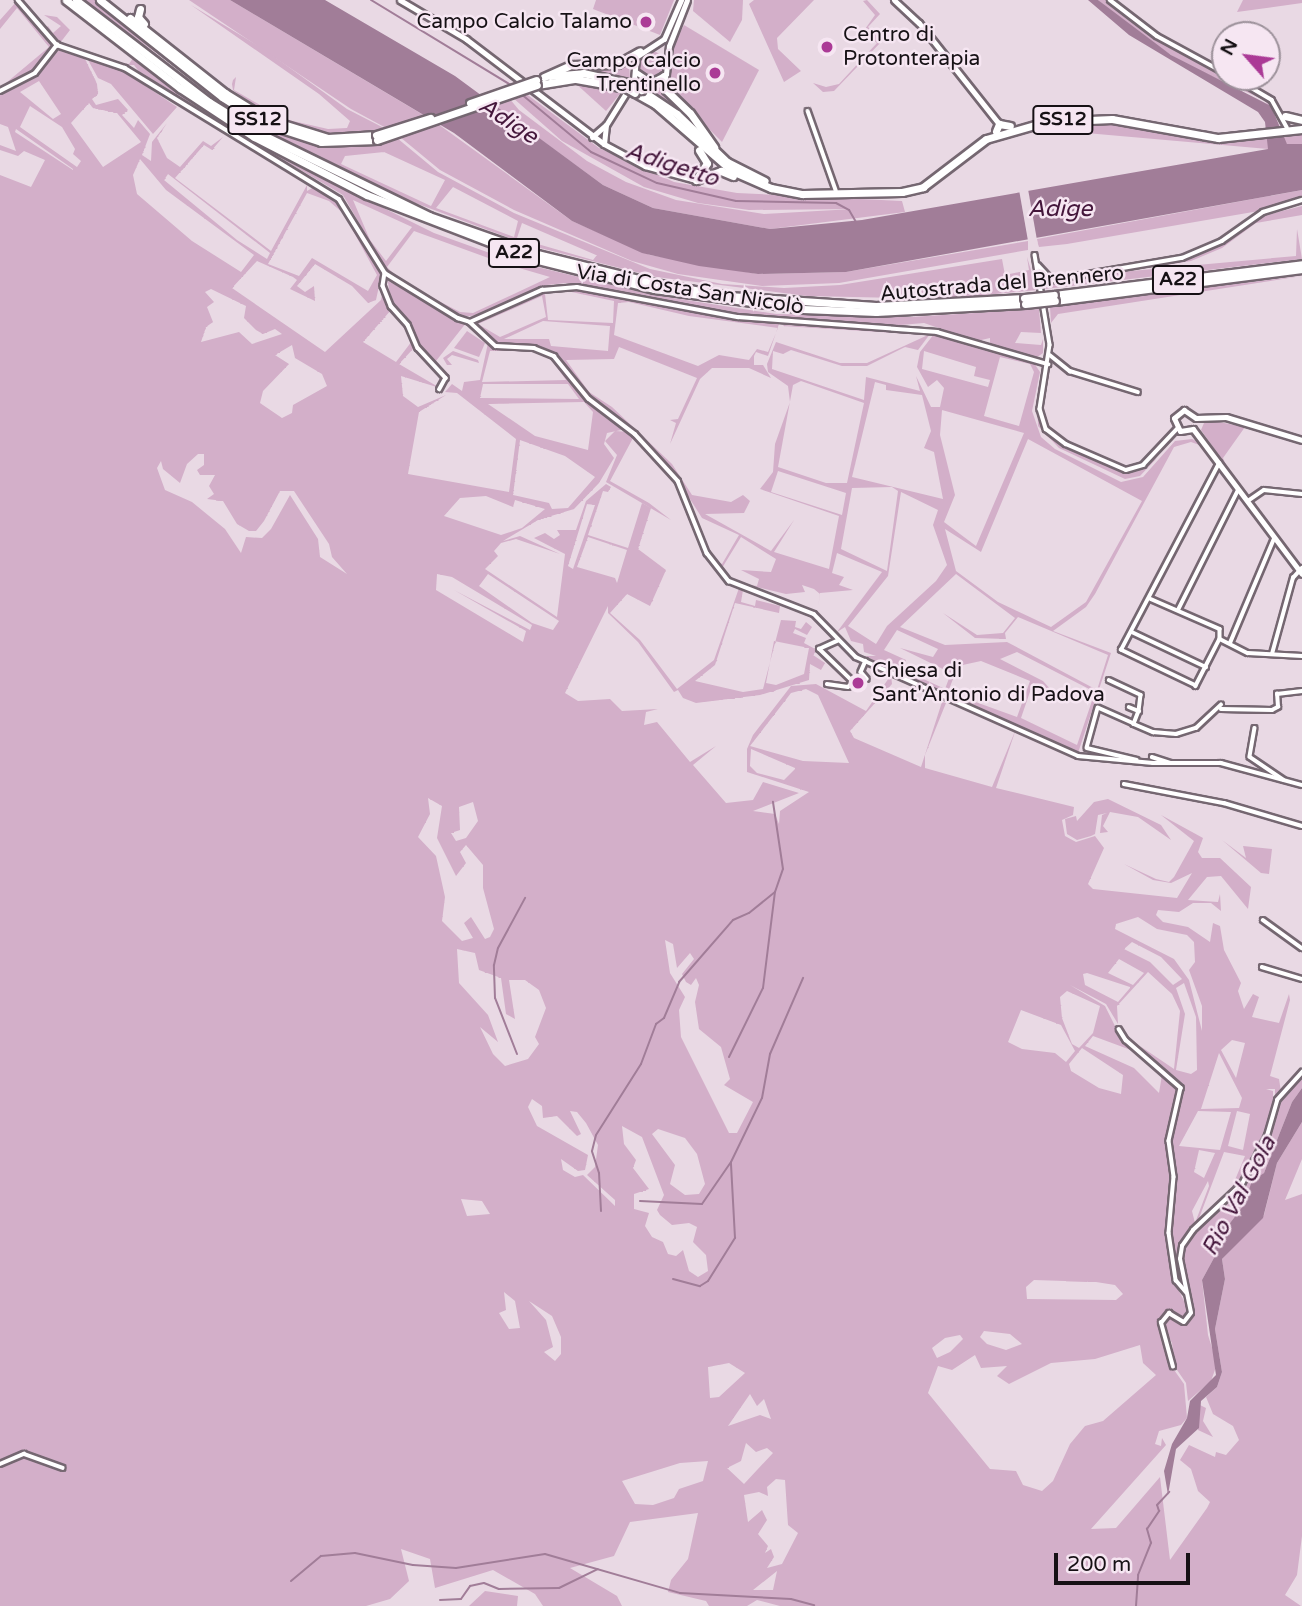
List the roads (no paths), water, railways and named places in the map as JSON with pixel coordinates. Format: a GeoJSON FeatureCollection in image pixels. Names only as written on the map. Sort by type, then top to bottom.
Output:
{"type":"FeatureCollection","features":[{"type":"Feature","properties":{"kind":"highway","name":"Autostrada del Brennero"},"geometry":{"type":"LineString","coordinates":[[66,0],[187,93],[254,137],[367,195],[521,255],[654,289],[742,303],[876,312],[1024,301],[1302,270]]}},
{"type":"Feature","properties":{"kind":"highway","name":"Autostrada del Brennero"},"geometry":{"type":"LineString","coordinates":[[76,0],[209,102],[270,139],[429,216],[537,254],[655,283],[741,297],[876,306],[1024,301]]}},
{"type":"Feature","properties":{"kind":"highway","name":"SS12"},"geometry":{"type":"LineString","coordinates":[[100,0],[222,97],[263,123],[321,142],[377,137],[539,81],[576,79],[632,88],[677,114],[720,156],[774,185],[836,190],[902,190],[933,178],[998,127],[1099,115],[1202,134],[1241,136]]}},
{"type":"Feature","properties":{"kind":"highway","name":"SS12"},"geometry":{"type":"LineString","coordinates":[[108,0],[184,60],[267,119],[328,138],[377,137]]}},
{"type":"Feature","properties":{"kind":"highway"},"geometry":{"type":"LineString","coordinates":[[140,9],[140,20],[170,49]]}},
{"type":"Feature","properties":{"kind":"highway"},"geometry":{"type":"LineString","coordinates":[[539,81],[571,65],[617,64],[640,51]]}},
{"type":"Feature","properties":{"kind":"highway"},"geometry":{"type":"LineString","coordinates":[[664,76],[666,90],[698,123],[720,156]]}},
{"type":"Feature","properties":{"kind":"highway","name":"SS12"},"geometry":{"type":"LineString","coordinates":[[632,88],[717,160],[759,184],[803,194],[902,190],[935,181],[986,139],[1045,122],[1112,119],[1201,138],[1265,133],[1302,124]]}},
{"type":"Feature","properties":{"kind":"highway"},"geometry":{"type":"LineString","coordinates":[[1285,116],[1302,124]]}},
{"type":"Feature","properties":{"kind":"highway"},"geometry":{"type":"LineString","coordinates":[[681,127],[707,163],[696,180]]}},
{"type":"Feature","properties":{"kind":"highway"},"geometry":{"type":"LineString","coordinates":[[696,180],[705,180],[721,171],[759,184]]}},
{"type":"Feature","properties":{"kind":"highway","name":"Autostrada del Brennero"},"geometry":{"type":"LineString","coordinates":[[1054,298],[1302,264]]}},
{"type":"Feature","properties":{"kind":"street"},"geometry":{"type":"LineString","coordinates":[[18,0],[57,45],[125,68],[339,199],[385,273],[406,290],[470,322],[495,346],[534,348],[554,356],[589,399],[635,434],[678,481],[707,553],[727,579],[812,613],[838,641],[866,661],[1074,754],[1153,764],[1221,762],[1302,785]]}},
{"type":"Feature","properties":{"kind":"street"},"geometry":{"type":"LineString","coordinates":[[400,0],[466,39],[592,137],[645,166],[696,180]]}},
{"type":"Feature","properties":{"kind":"street"},"geometry":{"type":"LineString","coordinates":[[592,137],[606,125],[632,88],[640,51],[664,39],[681,0]]}},
{"type":"Feature","properties":{"kind":"street"},"geometry":{"type":"LineString","coordinates":[[632,88],[664,76],[667,58],[687,0]]}},
{"type":"Feature","properties":{"kind":"street"},"geometry":{"type":"LineString","coordinates":[[894,0],[919,23],[998,127]]}},
{"type":"Feature","properties":{"kind":"street"},"geometry":{"type":"LineString","coordinates":[[1110,0],[1157,36],[1211,65]]}},
{"type":"Feature","properties":{"kind":"street"},"geometry":{"type":"LineString","coordinates":[[0,91],[35,73],[57,45]]}},
{"type":"Feature","properties":{"kind":"street"},"geometry":{"type":"LineString","coordinates":[[649,47],[667,58]]}},
{"type":"Feature","properties":{"kind":"street"},"geometry":{"type":"LineString","coordinates":[[636,72],[648,81]]}},
{"type":"Feature","properties":{"kind":"street"},"geometry":{"type":"LineString","coordinates":[[1259,91],[1285,116],[1286,129]]}},
{"type":"Feature","properties":{"kind":"street"},"geometry":{"type":"LineString","coordinates":[[808,111],[836,190]]}},
{"type":"Feature","properties":{"kind":"street"},"geometry":{"type":"LineString","coordinates":[[604,144],[606,125]]}},
{"type":"Feature","properties":{"kind":"street"},"geometry":{"type":"LineString","coordinates":[[1040,282],[1182,258],[1222,240],[1263,212],[1302,200]]}},
{"type":"Feature","properties":{"kind":"street"},"geometry":{"type":"LineString","coordinates":[[1035,254],[1050,355],[1040,414],[1049,432],[1066,444],[1126,470],[1143,465],[1177,429],[1193,429],[1220,461],[1301,571],[1272,654]]}},
{"type":"Feature","properties":{"kind":"street"},"geometry":{"type":"LineString","coordinates":[[1037,264],[1054,281]]}},
{"type":"Feature","properties":{"kind":"street"},"geometry":{"type":"LineString","coordinates":[[385,273],[383,286],[391,306],[418,348],[446,378],[440,390]]}},
{"type":"Feature","properties":{"kind":"street","name":"Via di Costa San Nicolò"},"geometry":{"type":"LineString","coordinates":[[470,322],[541,290],[577,287],[738,317],[933,331],[1048,364]]}},
{"type":"Feature","properties":{"kind":"street"},"geometry":{"type":"LineString","coordinates":[[1050,355],[1070,371],[1138,392]]}},
{"type":"Feature","properties":{"kind":"street"},"geometry":{"type":"LineString","coordinates":[[1177,429],[1173,420],[1178,412],[1189,411],[1196,418],[1226,417],[1302,440]]}},
{"type":"Feature","properties":{"kind":"street"},"geometry":{"type":"LineString","coordinates":[[1193,429],[1196,418]]}},
{"type":"Feature","properties":{"kind":"street"},"geometry":{"type":"LineString","coordinates":[[1151,599],[1220,629],[1220,639],[1196,686],[1122,651],[1220,461]]}},
{"type":"Feature","properties":{"kind":"street"},"geometry":{"type":"LineString","coordinates":[[1178,610],[1239,489]]}},
{"type":"Feature","properties":{"kind":"street"},"geometry":{"type":"LineString","coordinates":[[1248,501],[1264,490],[1302,494]]}},
{"type":"Feature","properties":{"kind":"street"},"geometry":{"type":"LineString","coordinates":[[1230,643],[1276,538]]}},
{"type":"Feature","properties":{"kind":"street"},"geometry":{"type":"LineString","coordinates":[[1132,632],[1206,667]]}},
{"type":"Feature","properties":{"kind":"street"},"geometry":{"type":"LineString","coordinates":[[1220,639],[1237,649],[1302,656]]}},
{"type":"Feature","properties":{"kind":"street"},"geometry":{"type":"LineString","coordinates":[[827,684],[848,687],[853,682],[819,649],[838,641]]}},
{"type":"Feature","properties":{"kind":"street"},"geometry":{"type":"LineString","coordinates":[[866,661],[861,672],[867,679]]}},
{"type":"Feature","properties":{"kind":"street"},"geometry":{"type":"LineString","coordinates":[[1109,680],[1141,695],[1135,724]]}},
{"type":"Feature","properties":{"kind":"street"},"geometry":{"type":"LineString","coordinates":[[1153,764],[1087,748],[1098,708],[1153,732],[1176,734],[1196,728],[1219,708],[1272,710],[1278,707],[1277,694],[1302,691]]}},
{"type":"Feature","properties":{"kind":"street"},"geometry":{"type":"LineString","coordinates":[[1129,707],[1139,710]]}},
{"type":"Feature","properties":{"kind":"street"},"geometry":{"type":"LineString","coordinates":[[1255,728],[1250,757],[1283,779]]}},
{"type":"Feature","properties":{"kind":"street"},"geometry":{"type":"LineString","coordinates":[[1152,757],[1171,764]]}},
{"type":"Feature","properties":{"kind":"street"},"geometry":{"type":"LineString","coordinates":[[1124,784],[1224,803],[1302,827]]}},
{"type":"Feature","properties":{"kind":"street"},"geometry":{"type":"LineString","coordinates":[[1263,920],[1302,948]]}},
{"type":"Feature","properties":{"kind":"street"},"geometry":{"type":"LineString","coordinates":[[1262,967],[1302,979]]}},
{"type":"Feature","properties":{"kind":"street"},"geometry":{"type":"LineString","coordinates":[[1119,1028],[1126,1040],[1172,1076],[1181,1088],[1169,1141],[1174,1177],[1169,1233],[1176,1280],[1188,1294]]}},
{"type":"Feature","properties":{"kind":"street"},"geometry":{"type":"LineString","coordinates":[[1173,1367],[1161,1323],[1169,1313],[1184,1322],[1189,1319],[1192,1306],[1180,1259],[1182,1247],[1193,1230],[1242,1184],[1270,1126],[1278,1100],[1302,1072]]}},
{"type":"Feature","properties":{"kind":"street"},"geometry":{"type":"LineString","coordinates":[[0,1464],[24,1454],[63,1468]]}},
{"type":"Feature","properties":{"kind":"water","name":"Adige"},"geometry":{"type":"Polygon","coordinates":[[[230,0],[325,0],[455,76],[603,185],[653,208],[770,229],[862,220],[1268,149],[1265,122],[1258,112],[1223,91],[1242,91],[1271,106],[1287,144],[1302,144],[1302,190],[846,272],[758,274],[699,266],[642,253],[572,221],[454,133],[230,0]]]}},
{"type":"Feature","properties":{"kind":"water"},"geometry":{"type":"Polygon","coordinates":[[[1088,0],[1098,0],[1171,55],[1211,75],[1211,84],[1129,35],[1088,0]]]}},
{"type":"Feature","properties":{"kind":"water"},"geometry":{"type":"Polygon","coordinates":[[[1302,1088],[1302,1122],[1277,1163],[1263,1218],[1222,1259],[1225,1279],[1215,1329],[1222,1372],[1217,1387],[1201,1401],[1199,1428],[1176,1449],[1168,1495],[1164,1471],[1172,1444],[1187,1418],[1190,1401],[1216,1375],[1202,1280],[1215,1256],[1212,1239],[1220,1222],[1227,1227],[1243,1206],[1252,1181],[1264,1173],[1292,1102],[1302,1088]]]}},
{"type":"Feature","properties":{"kind":"waterway","name":"Adigetto"},"geometry":{"type":"LineString","coordinates":[[371,0],[511,85]]}},
{"type":"Feature","properties":{"kind":"waterway","name":"Adigetto"},"geometry":{"type":"LineString","coordinates":[[520,93],[591,152],[657,183],[736,201],[836,203],[849,210],[856,222]]}},
{"type":"Feature","properties":{"kind":"waterway"},"geometry":{"type":"LineString","coordinates":[[729,1057],[763,988],[775,892],[783,869],[773,802]]}},
{"type":"Feature","properties":{"kind":"waterway"},"geometry":{"type":"LineString","coordinates":[[601,1211],[599,1173],[592,1151],[596,1135],[641,1064],[656,1024],[664,1018],[679,982],[733,920],[749,913],[775,892]]}},
{"type":"Feature","properties":{"kind":"waterway"},"geometry":{"type":"LineString","coordinates":[[517,1054],[495,998],[494,965],[498,948],[525,898]]}},
{"type":"Feature","properties":{"kind":"waterway"},"geometry":{"type":"LineString","coordinates":[[640,1201],[702,1204],[731,1162],[762,1098],[770,1054],[803,978]]}},
{"type":"Feature","properties":{"kind":"waterway"},"geometry":{"type":"LineString","coordinates":[[673,1279],[700,1286],[708,1281],[735,1238],[731,1163]]}},
{"type":"Feature","properties":{"kind":"waterway","name":"Rio Val Gola"},"geometry":{"type":"LineString","coordinates":[[1136,1606],[1138,1575],[1151,1543],[1147,1529],[1159,1511],[1157,1505],[1169,1492]]}},
{"type":"Feature","properties":{"kind":"waterway"},"geometry":{"type":"LineString","coordinates":[[291,1581],[321,1556],[355,1553],[413,1565],[456,1568],[545,1554],[680,1593],[791,1599],[814,1605]]}},
{"type":"Feature","properties":{"kind":"waterway"},"geometry":{"type":"LineString","coordinates":[[440,1600],[461,1599],[470,1586],[484,1583],[499,1589],[559,1588],[598,1569]]}},
{"type":"Feature","properties":{"kind":"place","name":"Campo Calcio Talamo"},"geometry":{"type":"Point","coordinates":[646,22]}},
{"type":"Feature","properties":{"kind":"place","name":"Centro di Protonterapia"},"geometry":{"type":"Point","coordinates":[827,47]}},
{"type":"Feature","properties":{"kind":"place","name":"Campo calcio Trentinello"},"geometry":{"type":"Point","coordinates":[715,73]}},
{"type":"Feature","properties":{"kind":"place","name":"Chiesa di Sant'Antonio di Padova"},"geometry":{"type":"Point","coordinates":[858,683]}}]}
